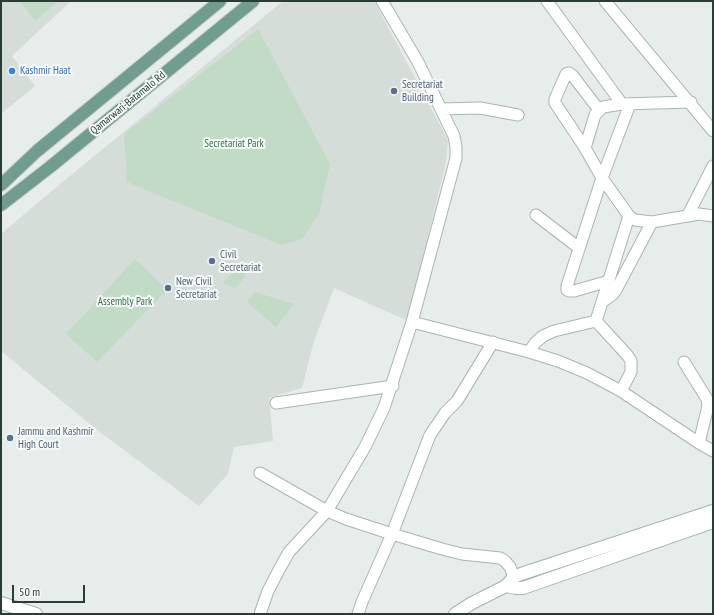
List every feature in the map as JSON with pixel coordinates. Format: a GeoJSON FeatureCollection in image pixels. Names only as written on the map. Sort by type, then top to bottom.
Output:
{"type":"FeatureCollection","features":[{"type":"Feature","properties":{"kind":"main road","name":"Qamarwari-Batamalo Rd"},"geometry":{"type":"LineString","coordinates":[[1,185],[37,151],[220,1]]}},
{"type":"Feature","properties":{"kind":"main road","name":"Qamarwari-Batamalo Rd"},"geometry":{"type":"LineString","coordinates":[[1,204],[56,162],[253,1]]}},
{"type":"Feature","properties":{"kind":"main road"},"geometry":{"type":"LineString","coordinates":[[455,614],[528,571],[713,511]]}},
{"type":"Feature","properties":{"kind":"main road"},"geometry":{"type":"LineString","coordinates":[[510,582],[516,588],[524,588],[713,522]]}},
{"type":"Feature","properties":{"kind":"main road"},"geometry":{"type":"LineString","coordinates":[[1,602],[36,614]]}},
{"type":"Feature","properties":{"kind":"street"},"geometry":{"type":"LineString","coordinates":[[260,614],[268,591],[290,552],[327,511],[375,429],[393,386],[412,322],[456,158],[454,136],[418,62],[382,1]]}},
{"type":"Feature","properties":{"kind":"street"},"geometry":{"type":"LineString","coordinates":[[547,1],[626,104]]}},
{"type":"Feature","properties":{"kind":"street"},"geometry":{"type":"LineString","coordinates":[[604,1],[691,102],[713,131]]}},
{"type":"Feature","properties":{"kind":"street"},"geometry":{"type":"LineString","coordinates":[[598,110],[571,74],[566,74],[555,99],[555,103],[585,148],[602,178],[629,216],[635,220],[652,222],[688,215],[699,214],[713,216]]}},
{"type":"Feature","properties":{"kind":"street"},"geometry":{"type":"LineString","coordinates":[[585,148],[595,115],[598,110],[608,106],[626,104],[691,102]]}},
{"type":"Feature","properties":{"kind":"street"},"geometry":{"type":"LineString","coordinates":[[609,281],[574,292],[567,290],[579,248],[626,104]]}},
{"type":"Feature","properties":{"kind":"street"},"geometry":{"type":"LineString","coordinates":[[441,109],[480,108],[518,115]]}},
{"type":"Feature","properties":{"kind":"street"},"geometry":{"type":"LineString","coordinates":[[688,215],[713,166]]}},
{"type":"Feature","properties":{"kind":"street"},"geometry":{"type":"LineString","coordinates":[[536,214],[579,248]]}},
{"type":"Feature","properties":{"kind":"street"},"geometry":{"type":"LineString","coordinates":[[596,321],[629,216]]}},
{"type":"Feature","properties":{"kind":"street"},"geometry":{"type":"LineString","coordinates":[[602,302],[616,290],[652,222]]}},
{"type":"Feature","properties":{"kind":"street"},"geometry":{"type":"LineString","coordinates":[[529,352],[535,343],[543,336],[554,331],[596,321]]}},
{"type":"Feature","properties":{"kind":"street"},"geometry":{"type":"LineString","coordinates":[[596,321],[631,361],[631,372],[621,390]]}},
{"type":"Feature","properties":{"kind":"street"},"geometry":{"type":"LineString","coordinates":[[412,322],[529,352],[558,361],[587,373],[621,390],[713,451]]}},
{"type":"Feature","properties":{"kind":"street"},"geometry":{"type":"LineString","coordinates":[[358,614],[392,534],[430,435],[445,413],[457,401],[493,342]]}},
{"type":"Feature","properties":{"kind":"street"},"geometry":{"type":"LineString","coordinates":[[684,362],[708,399],[708,406],[699,443]]}},
{"type":"Feature","properties":{"kind":"street"},"geometry":{"type":"LineString","coordinates":[[276,403],[393,386]]}},
{"type":"Feature","properties":{"kind":"street"},"geometry":{"type":"LineString","coordinates":[[260,473],[327,511],[346,519],[462,554],[500,558],[510,567],[510,582]]}},
{"type":"Feature","properties":{"kind":"shaded area","name":"Kashmir Haat"},"geometry":{"type":"Polygon","coordinates":[[[1,1],[71,1],[12,56],[35,86],[1,114],[1,1]]]}},
{"type":"Feature","properties":{"kind":"shaded area","name":"Civil Secretariat"},"geometry":{"type":"Polygon","coordinates":[[[283,1],[374,1],[448,140],[446,162],[413,299],[406,320],[334,288],[313,344],[302,388],[269,398],[273,441],[234,447],[228,474],[199,506],[96,429],[1,351],[1,234],[283,1]]]}},
{"type":"Feature","properties":{"kind":"green space"},"geometry":{"type":"Polygon","coordinates":[[[20,1],[58,1],[35,21],[20,1]]]}},
{"type":"Feature","properties":{"kind":"green space","name":"Secretariat Park"},"geometry":{"type":"Polygon","coordinates":[[[258,29],[330,164],[319,214],[302,239],[281,245],[127,182],[124,134],[258,29]]]}},
{"type":"Feature","properties":{"kind":"green space","name":"Assembly Park"},"geometry":{"type":"Polygon","coordinates":[[[135,259],[167,290],[97,362],[66,334],[135,259]]]}},
{"type":"Feature","properties":{"kind":"green space"},"geometry":{"type":"Polygon","coordinates":[[[235,263],[248,269],[243,279],[235,288],[223,283],[231,274],[235,263]]]}},
{"type":"Feature","properties":{"kind":"green space"},"geometry":{"type":"Polygon","coordinates":[[[255,292],[294,304],[276,327],[247,302],[255,292]]]}},
{"type":"Feature","properties":{"kind":"place","name":"Kashmir Haat"},"geometry":{"type":"Point","coordinates":[12,71]}},
{"type":"Feature","properties":{"kind":"place","name":"Secretariat Building"},"geometry":{"type":"Point","coordinates":[394,91]}},
{"type":"Feature","properties":{"kind":"place","name":"Civil Secretariat"},"geometry":{"type":"Point","coordinates":[212,261]}},
{"type":"Feature","properties":{"kind":"place","name":"New Civil Secretariat"},"geometry":{"type":"Point","coordinates":[168,288]}},
{"type":"Feature","properties":{"kind":"place","name":"Jammu and Kashmir High Court"},"geometry":{"type":"Point","coordinates":[10,438]}}]}
